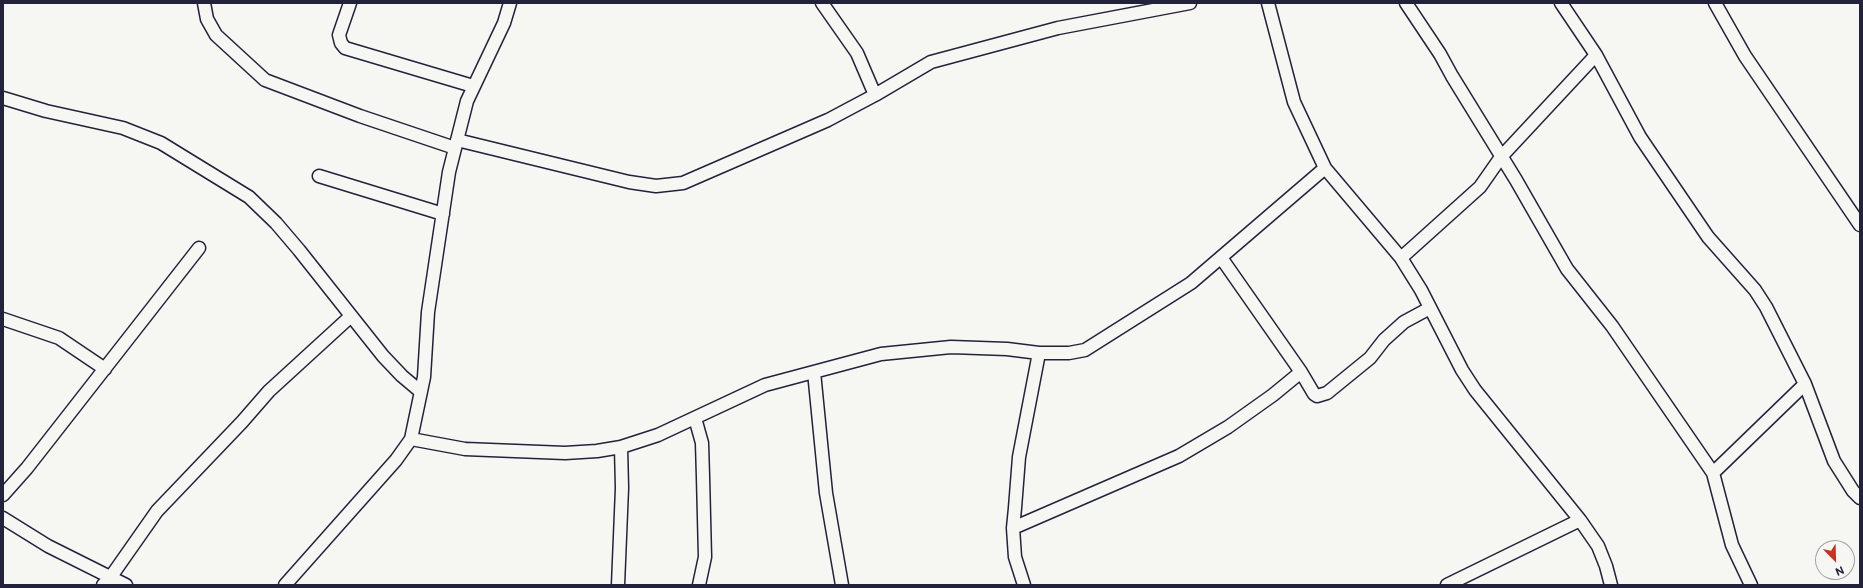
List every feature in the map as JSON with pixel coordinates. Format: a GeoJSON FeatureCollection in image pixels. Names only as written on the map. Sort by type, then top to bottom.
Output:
{"type":"FeatureCollection","features":[{"type":"Feature","properties":{"kind":"street"},"geometry":{"type":"LineString","coordinates":[[204,3],[207,19],[216,34],[266,80],[360,116],[456,144],[629,182],[656,186],[683,183],[828,120],[875,95],[931,62],[1058,28],[1190,3]]}},
{"type":"Feature","properties":{"kind":"street"},"geometry":{"type":"LineString","coordinates":[[350,3],[339,35],[341,43],[345,48],[473,86]]}},
{"type":"Feature","properties":{"kind":"street"},"geometry":{"type":"LineString","coordinates":[[285,585],[396,460],[411,439],[422,392],[428,312],[449,172],[467,101],[504,23],[510,3]]}},
{"type":"Feature","properties":{"kind":"street"},"geometry":{"type":"LineString","coordinates":[[822,3],[857,53],[875,95]]}},
{"type":"Feature","properties":{"kind":"street"},"geometry":{"type":"LineString","coordinates":[[1268,3],[1294,102],[1325,168],[1401,258],[1412,274],[1462,370],[1475,390],[1580,520],[1598,546],[1606,566],[1610,585]]}},
{"type":"Feature","properties":{"kind":"street"},"geometry":{"type":"LineString","coordinates":[[1406,3],[1440,54],[1516,180],[1567,269],[1612,326],[1713,473],[1732,545],[1751,585]]}},
{"type":"Feature","properties":{"kind":"street"},"geometry":{"type":"LineString","coordinates":[[1561,3],[1596,55],[1640,137],[1708,238],[1755,290],[1766,307],[1805,384],[1834,461],[1853,491],[1860,498]]}},
{"type":"Feature","properties":{"kind":"street"},"geometry":{"type":"LineString","coordinates":[[1716,3],[1745,56],[1860,225]]}},
{"type":"Feature","properties":{"kind":"street"},"geometry":{"type":"LineString","coordinates":[[1401,258],[1480,187],[1501,157],[1596,55]]}},
{"type":"Feature","properties":{"kind":"street"},"geometry":{"type":"LineString","coordinates":[[3,98],[46,111],[124,128],[161,143],[249,197],[276,223],[299,250],[383,356],[402,376],[422,392]]}},
{"type":"Feature","properties":{"kind":"street"},"geometry":{"type":"LineString","coordinates":[[411,439],[465,449],[565,453],[621,447],[658,435],[765,385],[881,354],[951,347],[1007,349],[1039,353],[1069,353],[1085,350],[1191,284],[1325,168]]}},
{"type":"Feature","properties":{"kind":"street"},"geometry":{"type":"LineString","coordinates":[[319,176],[443,214]]}},
{"type":"Feature","properties":{"kind":"street"},"geometry":{"type":"LineString","coordinates":[[3,495],[105,369],[199,248]]}},
{"type":"Feature","properties":{"kind":"street"},"geometry":{"type":"LineString","coordinates":[[1222,258],[1301,372],[1314,394],[1321,396],[1370,358],[1384,340],[1404,322],[1430,308]]}},
{"type":"Feature","properties":{"kind":"street"},"geometry":{"type":"LineString","coordinates":[[107,582],[157,511],[269,392],[351,316]]}},
{"type":"Feature","properties":{"kind":"street"},"geometry":{"type":"LineString","coordinates":[[3,319],[59,338],[105,369]]}},
{"type":"Feature","properties":{"kind":"street"},"geometry":{"type":"LineString","coordinates":[[1024,585],[1015,557],[1014,528],[1019,457],[1039,353]]}},
{"type":"Feature","properties":{"kind":"street"},"geometry":{"type":"LineString","coordinates":[[814,372],[826,493],[842,585]]}},
{"type":"Feature","properties":{"kind":"street"},"geometry":{"type":"LineString","coordinates":[[1014,528],[1179,456],[1228,427],[1273,395],[1301,372]]}},
{"type":"Feature","properties":{"kind":"street"},"geometry":{"type":"LineString","coordinates":[[1713,473],[1805,384]]}},
{"type":"Feature","properties":{"kind":"street"},"geometry":{"type":"LineString","coordinates":[[694,418],[702,443],[704,556],[699,585]]}},
{"type":"Feature","properties":{"kind":"street"},"geometry":{"type":"LineString","coordinates":[[618,585],[622,488],[621,447]]}},
{"type":"Feature","properties":{"kind":"street"},"geometry":{"type":"LineString","coordinates":[[3,518],[107,582],[126,585]]}},
{"type":"Feature","properties":{"kind":"street"},"geometry":{"type":"LineString","coordinates":[[1447,585],[1580,520]]}}]}
